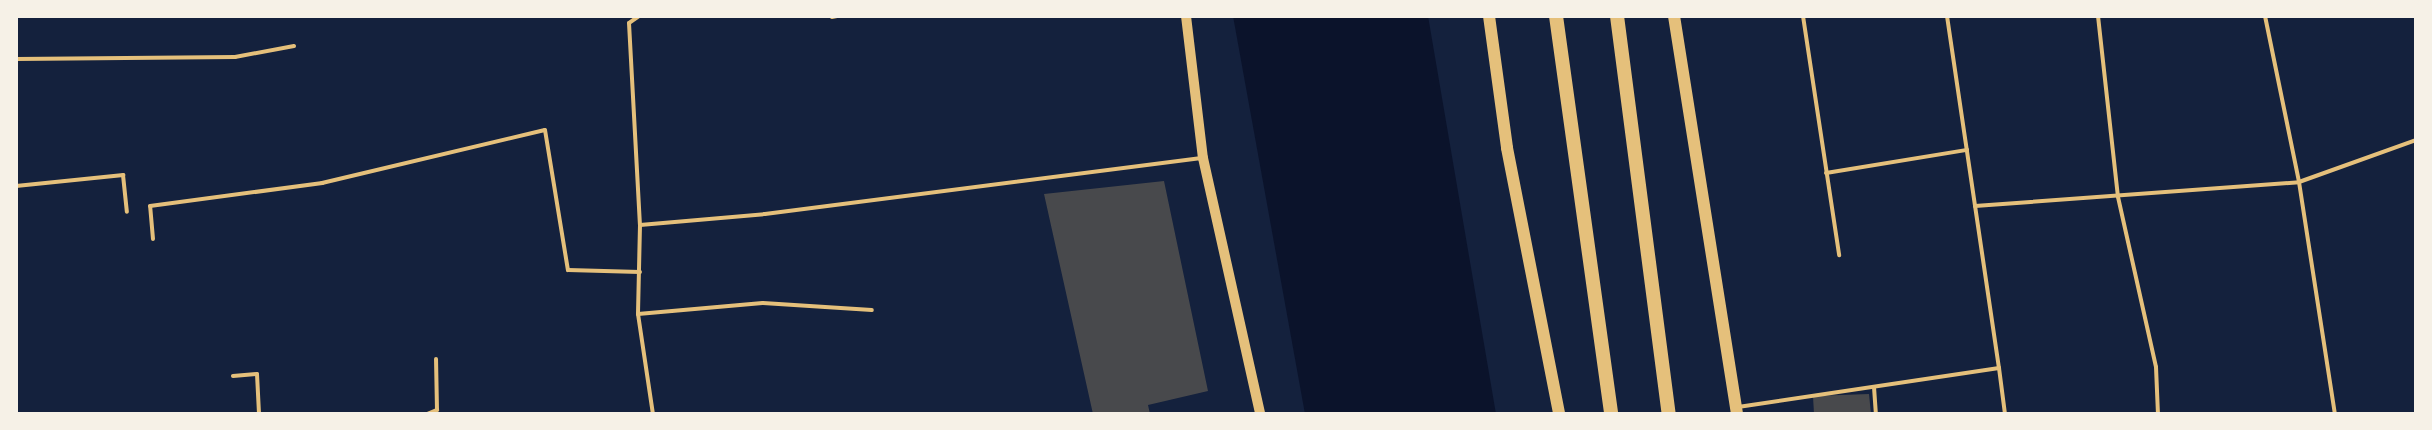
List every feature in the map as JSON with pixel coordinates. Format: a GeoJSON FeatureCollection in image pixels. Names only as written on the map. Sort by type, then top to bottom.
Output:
{"type":"FeatureCollection","features":[{"type":"Feature","properties":{"kind":"highway"},"geometry":{"type":"LineString","coordinates":[[1556,16],[1611,414]]}},
{"type":"Feature","properties":{"kind":"highway"},"geometry":{"type":"LineString","coordinates":[[1617,16],[1670,414]]}},
{"type":"Feature","properties":{"kind":"main road"},"geometry":{"type":"LineString","coordinates":[[1186,16],[1203,158],[1260,414]]}},
{"type":"Feature","properties":{"kind":"main road"},"geometry":{"type":"LineString","coordinates":[[1489,16],[1508,148],[1559,414]]}},
{"type":"Feature","properties":{"kind":"main road"},"geometry":{"type":"LineString","coordinates":[[1674,16],[1737,411]]}},
{"type":"Feature","properties":{"kind":"lane"},"geometry":{"type":"LineString","coordinates":[[639,16],[630,23],[640,225],[638,314],[653,414]]}},
{"type":"Feature","properties":{"kind":"lane"},"geometry":{"type":"LineString","coordinates":[[1802,16],[1839,255]]}},
{"type":"Feature","properties":{"kind":"lane"},"geometry":{"type":"LineString","coordinates":[[1947,16],[2005,414]]}},
{"type":"Feature","properties":{"kind":"lane"},"geometry":{"type":"LineString","coordinates":[[2098,16],[2118,197],[2156,367],[2158,414]]}},
{"type":"Feature","properties":{"kind":"lane"},"geometry":{"type":"LineString","coordinates":[[2265,16],[2299,182],[2335,414]]}},
{"type":"Feature","properties":{"kind":"lane"},"geometry":{"type":"LineString","coordinates":[[16,59],[235,57],[294,46]]}},
{"type":"Feature","properties":{"kind":"lane"},"geometry":{"type":"LineString","coordinates":[[153,239],[150,206],[322,184],[545,130],[568,270],[640,272]]}},
{"type":"Feature","properties":{"kind":"lane"},"geometry":{"type":"LineString","coordinates":[[1975,206],[2118,197],[2299,182],[2416,140]]}},
{"type":"Feature","properties":{"kind":"lane"},"geometry":{"type":"LineString","coordinates":[[1826,173],[1966,150]]}},
{"type":"Feature","properties":{"kind":"lane"},"geometry":{"type":"LineString","coordinates":[[640,225],[765,214],[1203,158]]}},
{"type":"Feature","properties":{"kind":"lane"},"geometry":{"type":"LineString","coordinates":[[16,186],[123,175],[127,212]]}},
{"type":"Feature","properties":{"kind":"lane"},"geometry":{"type":"LineString","coordinates":[[638,314],[762,303],[872,310]]}},
{"type":"Feature","properties":{"kind":"lane"},"geometry":{"type":"LineString","coordinates":[[427,414],[437,410],[436,359]]}},
{"type":"Feature","properties":{"kind":"lane"},"geometry":{"type":"LineString","coordinates":[[1737,411],[1999,368]]}},
{"type":"Feature","properties":{"kind":"lane"},"geometry":{"type":"LineString","coordinates":[[233,376],[257,374],[259,414]]}},
{"type":"Feature","properties":{"kind":"lane"},"geometry":{"type":"LineString","coordinates":[[1874,387],[1876,414]]}},
{"type":"Feature","properties":{"kind":"water"},"geometry":{"type":"Polygon","coordinates":[[[1233,16],[1428,16],[1496,414],[1305,414],[1233,16]]]}},
{"type":"Feature","properties":{"kind":"building"},"geometry":{"type":"Polygon","coordinates":[[[1164,181],[1208,391],[1148,405],[1150,414],[1093,414],[1044,194],[1164,181]]]}},
{"type":"Feature","properties":{"kind":"building"},"geometry":{"type":"Polygon","coordinates":[[[1869,394],[1871,414],[1814,414],[1813,396],[1869,394]]]}}]}
